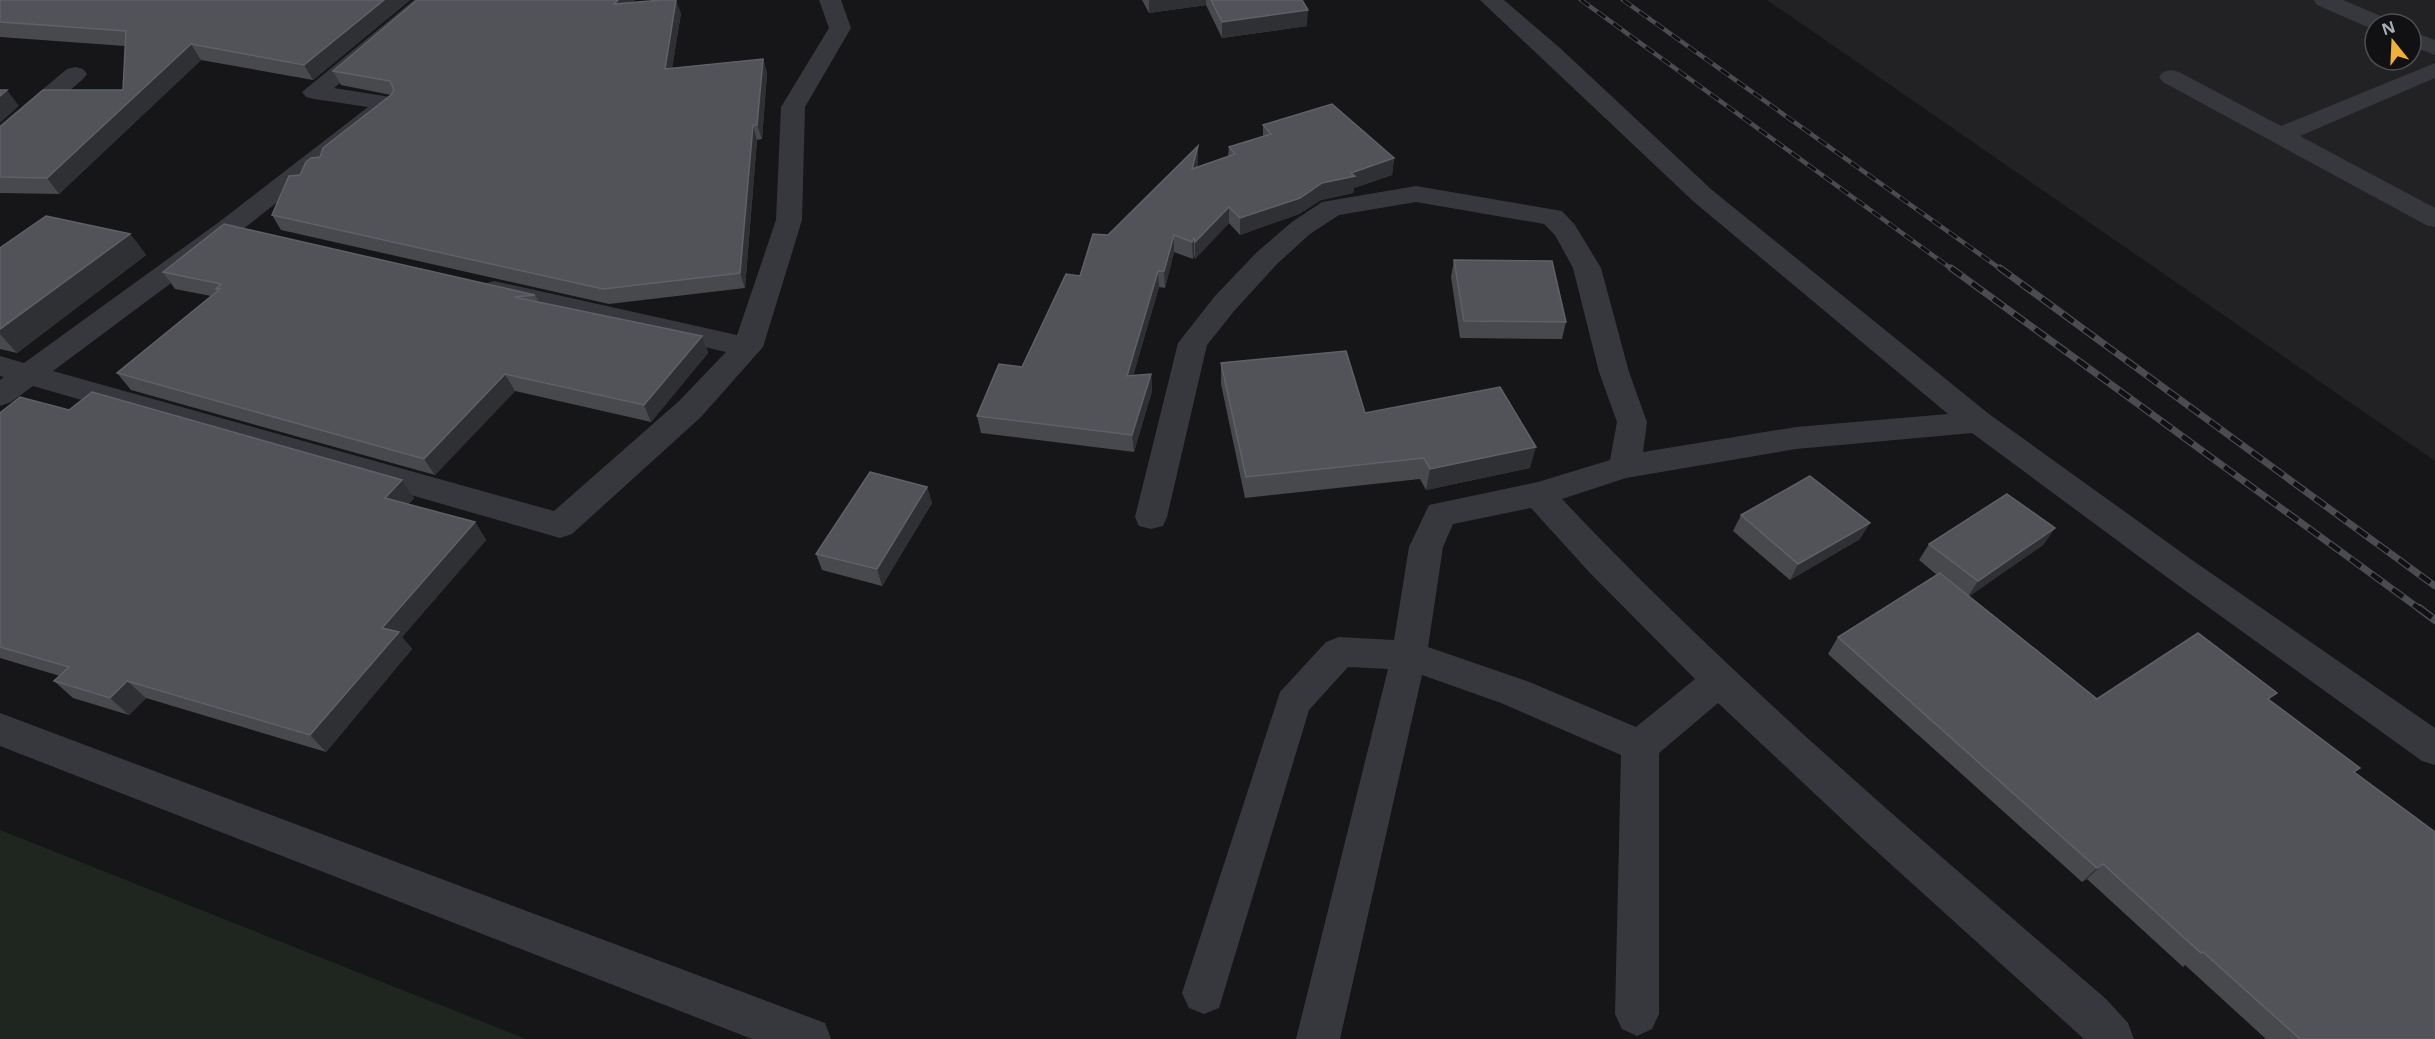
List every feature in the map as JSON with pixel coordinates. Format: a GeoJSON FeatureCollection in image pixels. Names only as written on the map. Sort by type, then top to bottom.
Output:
{"type":"FeatureCollection","features":[{"type":"Feature","properties":{"kind":"street"},"geometry":{"type":"LineString","coordinates":[[0,395],[14,370],[228,228],[388,103],[315,92],[427,0]]}},
{"type":"Feature","properties":{"kind":"street"},"geometry":{"type":"LineString","coordinates":[[14,370],[560,525],[690,409],[748,347],[789,220],[793,107],[840,28],[830,0]]}},
{"type":"Feature","properties":{"kind":"street"},"geometry":{"type":"LineString","coordinates":[[1491,0],[1552,53],[1703,196],[1978,422],[2180,569],[2435,749]]}},
{"type":"Feature","properties":{"kind":"street"},"geometry":{"type":"LineString","coordinates":[[2325,0],[2363,17]]}},
{"type":"Feature","properties":{"kind":"street"},"geometry":{"type":"LineString","coordinates":[[2280,136],[2435,70]]}},
{"type":"Feature","properties":{"kind":"street"},"geometry":{"type":"LineString","coordinates":[[0,138],[75,74]]}},
{"type":"Feature","properties":{"kind":"street"},"geometry":{"type":"LineString","coordinates":[[2171,77],[2435,219]]}},
{"type":"Feature","properties":{"kind":"street"},"geometry":{"type":"LineString","coordinates":[[1151,517],[1193,343],[1225,303],[1267,258],[1301,228],[1331,208],[1416,194],[1553,217],[1566,231],[1587,268],[1614,372],[1632,422],[1625,467]]}},
{"type":"Feature","properties":{"kind":"street"},"geometry":{"type":"LineString","coordinates":[[228,228],[263,236]]}},
{"type":"Feature","properties":{"kind":"street"},"geometry":{"type":"LineString","coordinates":[[469,284],[748,347]]}},
{"type":"Feature","properties":{"kind":"street"},"geometry":{"type":"LineString","coordinates":[[1318,1039],[1409,655],[1426,547],[1442,514],[1538,494],[1625,467],[1796,438],[1978,422]]}},
{"type":"Feature","properties":{"kind":"street"},"geometry":{"type":"LineString","coordinates":[[1538,494],[1583,545],[1818,775],[2091,1014],[2112,1039]]}},
{"type":"Feature","properties":{"kind":"street"},"geometry":{"type":"LineString","coordinates":[[1204,993],[1293,702],[1339,652],[1409,655],[1514,692],[1640,746]]}},
{"type":"Feature","properties":{"kind":"street"},"geometry":{"type":"LineString","coordinates":[[1637,1014],[1640,746],[1720,680]]}},
{"type":"Feature","properties":{"kind":"street"},"geometry":{"type":"LineString","coordinates":[[0,729],[809,1039]]}},
{"type":"Feature","properties":{"kind":"shaded area"},"geometry":{"type":"Polygon","coordinates":[[[1767,0],[2435,0],[2435,461],[1767,0]]]}},
{"type":"Feature","properties":{"kind":"shaded area"},"geometry":{"type":"Polygon","coordinates":[[[0,830],[526,1039],[0,1039],[0,830]]]}},
{"type":"Feature","properties":{"kind":"building"},"geometry":{"type":"Polygon","coordinates":[[[0,0],[384,0],[304,65],[191,44],[47,178],[0,177],[0,127],[43,90],[123,90],[126,31],[0,22],[0,0]]]}},
{"type":"Feature","properties":{"kind":"building"},"geometry":{"type":"Polygon","coordinates":[[[417,0],[618,0],[614,4],[676,0],[665,69],[763,59],[757,125],[753,125],[740,273],[603,289],[272,215],[289,176],[300,175],[306,162],[311,158],[320,157],[323,148],[391,95],[394,90],[390,81],[333,71],[417,0]]]}},
{"type":"Feature","properties":{"kind":"building"},"geometry":{"type":"Polygon","coordinates":[[[1211,0],[1302,0],[1308,10],[1222,22],[1211,0]]]}},
{"type":"Feature","properties":{"kind":"building"},"geometry":{"type":"Polygon","coordinates":[[[1332,104],[1394,158],[1351,173],[1355,176],[1322,183],[1300,198],[1240,218],[1229,207],[1195,242],[1194,238],[1192,242],[1174,235],[1164,271],[1158,271],[1127,376],[1151,374],[1132,435],[977,416],[999,364],[1022,367],[1066,274],[1080,276],[1093,234],[1108,235],[1198,146],[1192,169],[1235,154],[1229,147],[1271,134],[1263,125],[1332,104]]]}},
{"type":"Feature","properties":{"kind":"building"},"geometry":{"type":"Polygon","coordinates":[[[46,216],[130,234],[0,329],[0,248],[46,216]]]}},
{"type":"Feature","properties":{"kind":"building"},"geometry":{"type":"Polygon","coordinates":[[[224,224],[535,295],[514,297],[702,336],[644,405],[505,374],[424,459],[117,373],[220,289],[216,289],[221,284],[163,272],[224,224]]]}},
{"type":"Feature","properties":{"kind":"building"},"geometry":{"type":"Polygon","coordinates":[[[1454,260],[1552,261],[1566,322],[1464,321],[1454,260]]]}},
{"type":"Feature","properties":{"kind":"building"},"geometry":{"type":"Polygon","coordinates":[[[1346,351],[1365,413],[1500,387],[1536,447],[1430,469],[1424,458],[1246,477],[1221,363],[1346,351]]]}},
{"type":"Feature","properties":{"kind":"building"},"geometry":{"type":"Polygon","coordinates":[[[92,392],[402,480],[385,498],[475,522],[382,628],[399,632],[310,735],[127,681],[110,698],[54,681],[69,667],[0,647],[0,413],[20,397],[69,410],[92,392]]]}},
{"type":"Feature","properties":{"kind":"building"},"geometry":{"type":"Polygon","coordinates":[[[870,472],[927,487],[877,569],[816,554],[870,472]]]}},
{"type":"Feature","properties":{"kind":"building"},"geometry":{"type":"Polygon","coordinates":[[[1810,476],[1870,523],[1798,564],[1741,515],[1810,476]]]}},
{"type":"Feature","properties":{"kind":"building"},"geometry":{"type":"Polygon","coordinates":[[[2007,494],[2055,528],[1978,581],[1929,544],[2007,494]]]}},
{"type":"Feature","properties":{"kind":"building"},"geometry":{"type":"Polygon","coordinates":[[[1940,573],[2097,699],[2198,633],[2277,693],[2268,699],[2360,768],[2354,772],[2435,832],[2435,1039],[2300,1039],[2103,864],[2097,868],[1838,637],[1940,573]]]}},
{"type":"Feature","properties":{"kind":"railway"},"geometry":{"type":"LineString","coordinates":[[1581,0],[1953,270]]}},
{"type":"Feature","properties":{"kind":"railway"},"geometry":{"type":"LineString","coordinates":[[1623,0],[2002,270]]}},
{"type":"Feature","properties":{"kind":"railway"},"geometry":{"type":"LineString","coordinates":[[1951,268],[2421,610]]}},
{"type":"Feature","properties":{"kind":"railway"},"geometry":{"type":"LineString","coordinates":[[2000,268],[2435,586]]}},
{"type":"Feature","properties":{"kind":"railway"},"geometry":{"type":"LineString","coordinates":[[2419,608],[2435,620]]}}]}
